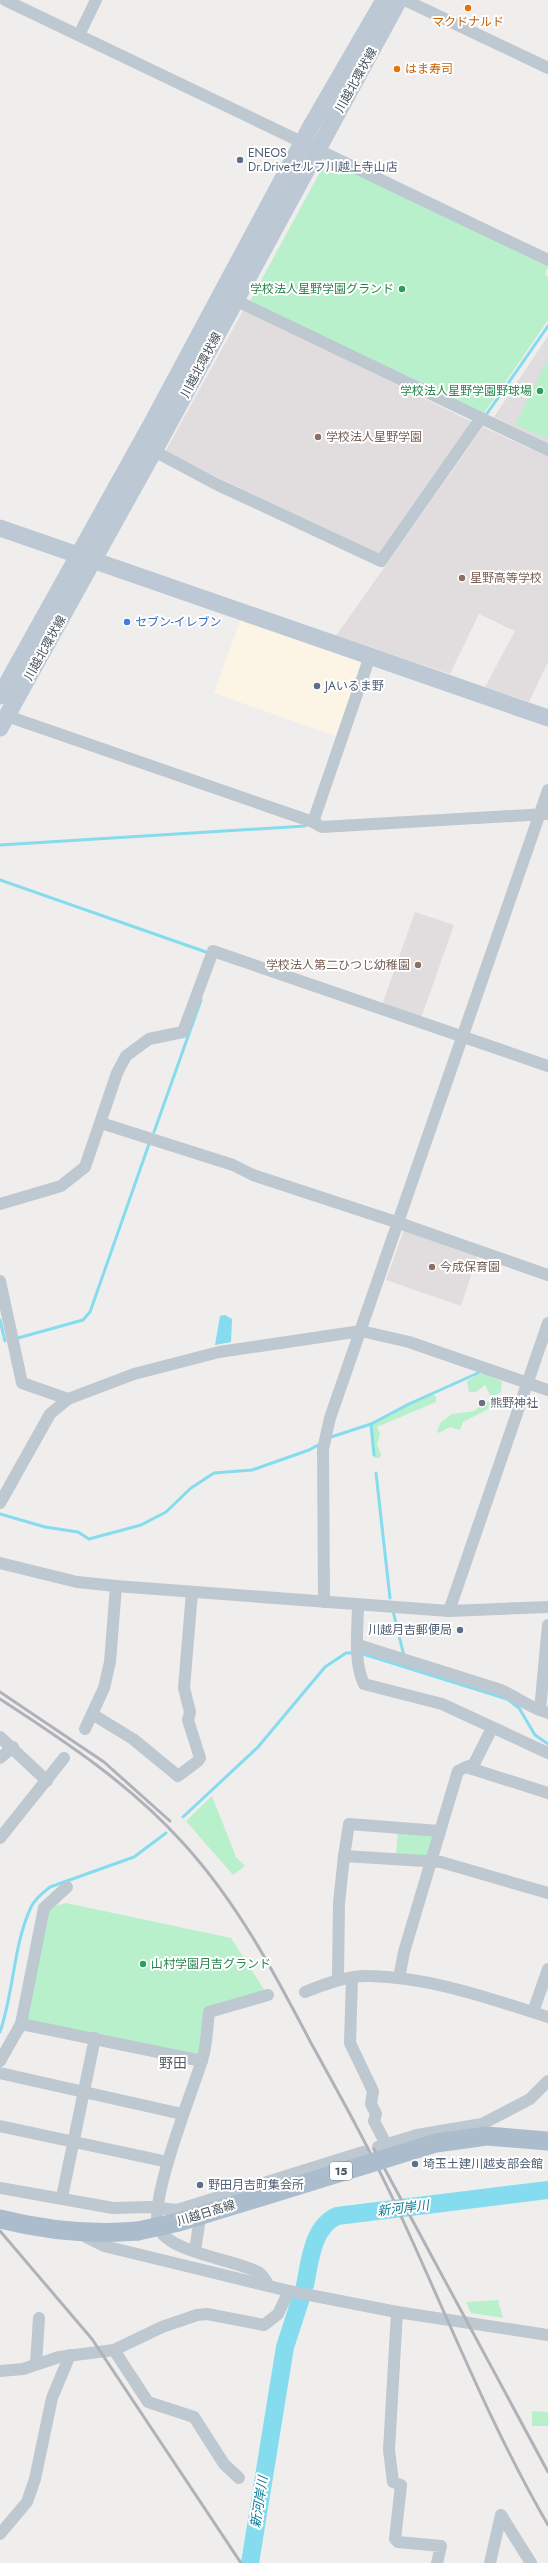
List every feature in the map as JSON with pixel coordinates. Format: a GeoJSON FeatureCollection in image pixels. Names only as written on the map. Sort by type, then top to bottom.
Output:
{"type":"FeatureCollection","features":[{"type":"Feature","properties":{"kind":"main road","name":"川越北環状線"},"geometry":{"type":"LineString","coordinates":[[0,696],[154,452],[235,300],[310,146],[384,0]]}},
{"type":"Feature","properties":{"kind":"main road","name":"川越北環状線"},"geometry":{"type":"LineString","coordinates":[[3,722],[86,558],[310,146],[400,0]]}},
{"type":"Feature","properties":{"kind":"main road"},"geometry":{"type":"LineString","coordinates":[[0,528],[548,718]]}},
{"type":"Feature","properties":{"kind":"main road","name":"川越日高線"},"geometry":{"type":"LineString","coordinates":[[0,2219],[36,2228],[79,2233],[138,2231],[179,2222],[436,2143],[487,2136],[548,2141]]}},
{"type":"Feature","properties":{"kind":"street"},"geometry":{"type":"LineString","coordinates":[[5,0],[548,260]]}},
{"type":"Feature","properties":{"kind":"street"},"geometry":{"type":"LineString","coordinates":[[79,35],[96,0]]}},
{"type":"Feature","properties":{"kind":"street"},"geometry":{"type":"LineString","coordinates":[[405,0],[548,68]]}},
{"type":"Feature","properties":{"kind":"street"},"geometry":{"type":"LineString","coordinates":[[235,300],[548,450]]}},
{"type":"Feature","properties":{"kind":"street"},"geometry":{"type":"LineString","coordinates":[[154,452],[216,484],[381,561],[481,418]]}},
{"type":"Feature","properties":{"kind":"street"},"geometry":{"type":"LineString","coordinates":[[313,822],[370,656]]}},
{"type":"Feature","properties":{"kind":"street"},"geometry":{"type":"LineString","coordinates":[[3,722],[313,822],[322,828],[542,812]]}},
{"type":"Feature","properties":{"kind":"street"},"geometry":{"type":"LineString","coordinates":[[324,1602],[323,1449],[326,1432],[542,812],[548,790]]}},
{"type":"Feature","properties":{"kind":"street"},"geometry":{"type":"LineString","coordinates":[[0,1204],[52,1189],[69,1181],[89,1162],[117,1073],[126,1056],[149,1038],[183,1032],[213,951],[548,1066]]}},
{"type":"Feature","properties":{"kind":"street"},"geometry":{"type":"LineString","coordinates":[[101,1123],[233,1165],[253,1175],[399,1223],[548,1275]]}},
{"type":"Feature","properties":{"kind":"street"},"geometry":{"type":"LineString","coordinates":[[0,1281],[22,1383],[68,1399]]}},
{"type":"Feature","properties":{"kind":"street"},"geometry":{"type":"LineString","coordinates":[[449,1611],[548,1323]]}},
{"type":"Feature","properties":{"kind":"street"},"geometry":{"type":"LineString","coordinates":[[0,1503],[50,1414],[68,1399],[134,1374],[219,1352],[360,1331],[377,1333],[409,1342],[548,1390]]}},
{"type":"Feature","properties":{"kind":"street"},"geometry":{"type":"LineString","coordinates":[[0,1563],[77,1582],[116,1586],[449,1611],[548,1607]]}},
{"type":"Feature","properties":{"kind":"street"},"geometry":{"type":"LineString","coordinates":[[85,1729],[104,1688],[110,1662],[116,1586]]}},
{"type":"Feature","properties":{"kind":"street"},"geometry":{"type":"LineString","coordinates":[[92,1714],[133,1739],[178,1776],[198,1761],[200,1758],[188,1720],[190,1712],[186,1702],[184,1673],[192,1592]]}},
{"type":"Feature","properties":{"kind":"street"},"geometry":{"type":"LineString","coordinates":[[358,1604],[358,1645],[364,1684],[442,1704],[492,1728],[548,1752]]}},
{"type":"Feature","properties":{"kind":"street"},"geometry":{"type":"LineString","coordinates":[[358,1645],[501,1690],[517,1696],[528,1706],[544,1712],[548,1625]]}},
{"type":"Feature","properties":{"kind":"street"},"geometry":{"type":"LineString","coordinates":[[399,1978],[404,1952],[458,1771],[474,1764],[492,1728]]}},
{"type":"Feature","properties":{"kind":"street"},"geometry":{"type":"LineString","coordinates":[[0,1737],[13,1747],[47,1781]]}},
{"type":"Feature","properties":{"kind":"street"},"geometry":{"type":"LineString","coordinates":[[0,1758],[13,1747]]}},
{"type":"Feature","properties":{"kind":"street"},"geometry":{"type":"LineString","coordinates":[[0,1838],[64,1758]]}},
{"type":"Feature","properties":{"kind":"street"},"geometry":{"type":"LineString","coordinates":[[466,1767],[548,1793]]}},
{"type":"Feature","properties":{"kind":"street"},"geometry":{"type":"LineString","coordinates":[[346,1979],[338,1974],[339,1903],[349,1824],[439,1831]]}},
{"type":"Feature","properties":{"kind":"street"},"geometry":{"type":"LineString","coordinates":[[344,1856],[432,1861],[548,1893]]}},
{"type":"Feature","properties":{"kind":"street"},"geometry":{"type":"LineString","coordinates":[[0,2061],[21,2024],[44,1908],[67,1887]]}},
{"type":"Feature","properties":{"kind":"street"},"geometry":{"type":"LineString","coordinates":[[533,2012],[548,1969]]}},
{"type":"Feature","properties":{"kind":"street"},"geometry":{"type":"LineString","coordinates":[[304,1992],[346,1979],[369,1976],[412,1979],[548,2017]]}},
{"type":"Feature","properties":{"kind":"street"},"geometry":{"type":"LineString","coordinates":[[346,1979],[350,2043],[373,2091],[371,2104],[376,2114],[374,2121],[382,2145],[417,2134],[482,2124],[530,2099],[548,2081]]}},
{"type":"Feature","properties":{"kind":"street"},"geometry":{"type":"LineString","coordinates":[[268,1995],[209,2012],[202,2061],[182,2114],[168,2162],[159,2209],[159,2228],[167,2238],[195,2251],[258,2272],[269,2286]]}},
{"type":"Feature","properties":{"kind":"street"},"geometry":{"type":"LineString","coordinates":[[21,2024],[202,2061]]}},
{"type":"Feature","properties":{"kind":"street"},"geometry":{"type":"LineString","coordinates":[[62,2197],[95,2038]]}},
{"type":"Feature","properties":{"kind":"street"},"geometry":{"type":"LineString","coordinates":[[0,2073],[182,2114]]}},
{"type":"Feature","properties":{"kind":"street"},"geometry":{"type":"LineString","coordinates":[[0,2126],[168,2162]]}},
{"type":"Feature","properties":{"kind":"street"},"geometry":{"type":"LineString","coordinates":[[0,2188],[62,2197],[113,2208],[177,2210],[363,2152]]}},
{"type":"Feature","properties":{"kind":"street"},"geometry":{"type":"LineString","coordinates":[[195,2251],[202,2203]]}},
{"type":"Feature","properties":{"kind":"street"},"geometry":{"type":"LineString","coordinates":[[79,2233],[104,2246],[289,2291],[396,2312],[548,2335]]}},
{"type":"Feature","properties":{"kind":"street"},"geometry":{"type":"LineString","coordinates":[[0,2370],[14,2371],[70,2355],[114,2350],[162,2327],[197,2315],[208,2314],[264,2325],[278,2314],[289,2291]]}},
{"type":"Feature","properties":{"kind":"street"},"geometry":{"type":"LineString","coordinates":[[396,2312],[389,2450],[393,2482],[401,2485],[395,2539],[398,2542],[441,2546],[437,2563]]}},
{"type":"Feature","properties":{"kind":"street"},"geometry":{"type":"LineString","coordinates":[[36,2364],[39,2318]]}},
{"type":"Feature","properties":{"kind":"street"},"geometry":{"type":"LineString","coordinates":[[114,2350],[148,2402],[194,2418],[224,2464],[239,2478]]}},
{"type":"Feature","properties":{"kind":"street"},"geometry":{"type":"LineString","coordinates":[[0,2534],[27,2502],[35,2479],[52,2398],[70,2355]]}},
{"type":"Feature","properties":{"kind":"street"},"geometry":{"type":"LineString","coordinates":[[490,2563],[501,2514],[531,2563]]}},
{"type":"Feature","properties":{"kind":"shaded area","name":"学校法人星野学園"},"geometry":{"type":"Polygon","coordinates":[[[244,309],[472,422],[380,556],[165,452],[244,309]]]}},
{"type":"Feature","properties":{"kind":"shaded area"},"geometry":{"type":"Polygon","coordinates":[[[548,336],[548,444],[494,417],[548,336]]]}},
{"type":"Feature","properties":{"kind":"shaded area"},"geometry":{"type":"Polygon","coordinates":[[[483,427],[548,457],[548,662],[529,702],[485,687],[515,631],[479,614],[450,674],[336,636],[483,427]]]}},
{"type":"Feature","properties":{"kind":"shaded area"},"geometry":{"type":"Polygon","coordinates":[[[240,621],[365,663],[338,737],[214,693],[240,621]]]}},
{"type":"Feature","properties":{"kind":"shaded area","name":"学校法人第二ひつじ幼稚園"},"geometry":{"type":"Polygon","coordinates":[[[415,912],[454,925],[421,1018],[382,1005],[415,912]]]}},
{"type":"Feature","properties":{"kind":"shaded area","name":"今成保育園"},"geometry":{"type":"Polygon","coordinates":[[[404,1230],[478,1254],[461,1306],[386,1280],[404,1230]]]}},
{"type":"Feature","properties":{"kind":"green space","name":"学校法人星野学園グランド"},"geometry":{"type":"Polygon","coordinates":[[[327,159],[548,267],[545,275],[548,276],[548,320],[484,413],[250,301],[327,159]]]}},
{"type":"Feature","properties":{"kind":"green space","name":"学校法人星野学園野球場"},"geometry":{"type":"Polygon","coordinates":[[[548,358],[548,439],[515,425],[548,358]]]}},
{"type":"Feature","properties":{"kind":"green space"},"geometry":{"type":"Polygon","coordinates":[[[479,1374],[487,1374],[502,1382],[501,1392],[495,1396],[490,1395],[485,1385],[476,1392],[469,1392],[467,1381],[479,1374]]]}},
{"type":"Feature","properties":{"kind":"green space"},"geometry":{"type":"Polygon","coordinates":[[[431,1393],[436,1397],[436,1402],[377,1427],[380,1434],[377,1444],[381,1454],[380,1458],[374,1458],[372,1425],[404,1405],[431,1393]]]}},
{"type":"Feature","properties":{"kind":"green space"},"geometry":{"type":"Polygon","coordinates":[[[499,1399],[503,1403],[501,1406],[494,1406],[463,1422],[460,1430],[450,1427],[439,1433],[437,1431],[441,1422],[452,1414],[474,1411],[486,1402],[499,1399]]]}},
{"type":"Feature","properties":{"kind":"green space"},"geometry":{"type":"Polygon","coordinates":[[[212,1796],[236,1857],[245,1866],[233,1875],[186,1821],[212,1796]]]}},
{"type":"Feature","properties":{"kind":"green space"},"geometry":{"type":"Polygon","coordinates":[[[398,1831],[434,1836],[428,1855],[396,1855],[398,1831]]]}},
{"type":"Feature","properties":{"kind":"green space","name":"山村学園月吉グランド"},"geometry":{"type":"Polygon","coordinates":[[[66,1903],[231,1938],[265,1991],[208,2010],[199,2055],[27,2020],[50,1907],[66,1903]]]}},
{"type":"Feature","properties":{"kind":"green space"},"geometry":{"type":"Polygon","coordinates":[[[498,2300],[503,2318],[471,2313],[466,2302],[498,2300]]]}},
{"type":"Feature","properties":{"kind":"green space"},"geometry":{"type":"Polygon","coordinates":[[[532,2411],[548,2412],[548,2426],[532,2426],[532,2411]]]}},
{"type":"Feature","properties":{"kind":"water"},"geometry":{"type":"Polygon","coordinates":[[[225,1315],[232,1319],[231,1342],[215,1345],[220,1316],[225,1315]]]}},
{"type":"Feature","properties":{"kind":"waterway"},"geometry":{"type":"LineString","coordinates":[[486,415],[548,326]]}},
{"type":"Feature","properties":{"kind":"waterway"},"geometry":{"type":"LineString","coordinates":[[0,845],[305,826]]}},
{"type":"Feature","properties":{"kind":"waterway"},"geometry":{"type":"LineString","coordinates":[[0,880],[206,952]]}},
{"type":"Feature","properties":{"kind":"waterway"},"geometry":{"type":"LineString","coordinates":[[154,1132],[201,1000]]}},
{"type":"Feature","properties":{"kind":"waterway"},"geometry":{"type":"LineString","coordinates":[[18,1338],[83,1320],[90,1312],[149,1144]]}},
{"type":"Feature","properties":{"kind":"waterway"},"geometry":{"type":"LineString","coordinates":[[0,1320],[5,1341]]}},
{"type":"Feature","properties":{"kind":"waterway"},"geometry":{"type":"LineString","coordinates":[[328,1438],[371,1424],[409,1404],[478,1373]]}},
{"type":"Feature","properties":{"kind":"waterway"},"geometry":{"type":"LineString","coordinates":[[371,1424],[374,1455]]}},
{"type":"Feature","properties":{"kind":"waterway"},"geometry":{"type":"LineString","coordinates":[[0,1514],[45,1527],[78,1532],[89,1539],[141,1525],[166,1512],[191,1488],[214,1473],[252,1470],[309,1450],[320,1444]]}},
{"type":"Feature","properties":{"kind":"waterway"},"geometry":{"type":"LineString","coordinates":[[376,1473],[390,1598]]}},
{"type":"Feature","properties":{"kind":"waterway"},"geometry":{"type":"LineString","coordinates":[[393,1611],[404,1656]]}},
{"type":"Feature","properties":{"kind":"waterway"},"geometry":{"type":"LineString","coordinates":[[183,1817],[258,1747],[325,1667],[346,1653],[355,1653]]}},
{"type":"Feature","properties":{"kind":"waterway"},"geometry":{"type":"LineString","coordinates":[[360,1653],[507,1699],[519,1708],[535,1735],[548,1744]]}},
{"type":"Feature","properties":{"kind":"waterway"},"geometry":{"type":"LineString","coordinates":[[0,2032],[5,2017],[21,1937],[25,1922],[35,1900],[50,1887],[134,1857],[166,1833]]}},
{"type":"Feature","properties":{"kind":"waterway","name":"新河岸川"},"geometry":{"type":"LineString","coordinates":[[305,2285],[311,2256],[317,2237],[322,2228],[337,2216],[548,2190]]}},
{"type":"Feature","properties":{"kind":"waterway","name":"新河岸川"},"geometry":{"type":"LineString","coordinates":[[250,2563],[285,2347],[300,2301]]}},
{"type":"Feature","properties":{"kind":"railway"},"geometry":{"type":"LineString","coordinates":[[0,1692],[104,1762],[170,1821]]}},
{"type":"Feature","properties":{"kind":"railway"},"geometry":{"type":"LineString","coordinates":[[0,1699],[73,1748],[141,1802],[183,1843],[221,1889],[237,1913],[283,1990],[346,2106],[390,2192],[488,2410],[548,2525]]}},
{"type":"Feature","properties":{"kind":"railway"},"geometry":{"type":"LineString","coordinates":[[374,2149],[548,2472]]}},
{"type":"Feature","properties":{"kind":"railway"},"geometry":{"type":"LineString","coordinates":[[0,2231],[92,2339],[241,2563]]}},
{"type":"Feature","properties":{"kind":"place","name":"マクドナルド"},"geometry":{"type":"Point","coordinates":[468,8]}},
{"type":"Feature","properties":{"kind":"place","name":"はま寿司"},"geometry":{"type":"Point","coordinates":[397,69]}},
{"type":"Feature","properties":{"kind":"place","name":"ENEOS Dr.Driveセルフ川越上寺山店"},"geometry":{"type":"Point","coordinates":[240,160]}},
{"type":"Feature","properties":{"kind":"place","name":"学校法人星野学園グランド"},"geometry":{"type":"Point","coordinates":[402,289]}},
{"type":"Feature","properties":{"kind":"place","name":"学校法人星野学園野球場"},"geometry":{"type":"Point","coordinates":[540,391]}},
{"type":"Feature","properties":{"kind":"place","name":"学校法人星野学園"},"geometry":{"type":"Point","coordinates":[318,437]}},
{"type":"Feature","properties":{"kind":"place","name":"星野高等学校"},"geometry":{"type":"Point","coordinates":[462,578]}},
{"type":"Feature","properties":{"kind":"place","name":"セブン-イレブン"},"geometry":{"type":"Point","coordinates":[127,622]}},
{"type":"Feature","properties":{"kind":"place","name":"JAいるま野"},"geometry":{"type":"Point","coordinates":[317,686]}},
{"type":"Feature","properties":{"kind":"place","name":"学校法人第二ひつじ幼稚園"},"geometry":{"type":"Point","coordinates":[418,965]}},
{"type":"Feature","properties":{"kind":"place","name":"今成保育園"},"geometry":{"type":"Point","coordinates":[432,1267]}},
{"type":"Feature","properties":{"kind":"place","name":"熊野神社"},"geometry":{"type":"Point","coordinates":[482,1403]}},
{"type":"Feature","properties":{"kind":"place","name":"川越月吉郵便局"},"geometry":{"type":"Point","coordinates":[460,1630]}},
{"type":"Feature","properties":{"kind":"place","name":"山村学園月吉グランド"},"geometry":{"type":"Point","coordinates":[143,1964]}},
{"type":"Feature","properties":{"kind":"place","name":"埼玉土建川越支部会館"},"geometry":{"type":"Point","coordinates":[415,2164]}},
{"type":"Feature","properties":{"kind":"place","name":"野田月吉町集会所"},"geometry":{"type":"Point","coordinates":[200,2185]}},
{"type":"Feature","properties":{"kind":"district","name":"野田"},"geometry":{"type":"Point","coordinates":[173,2063]}}]}
